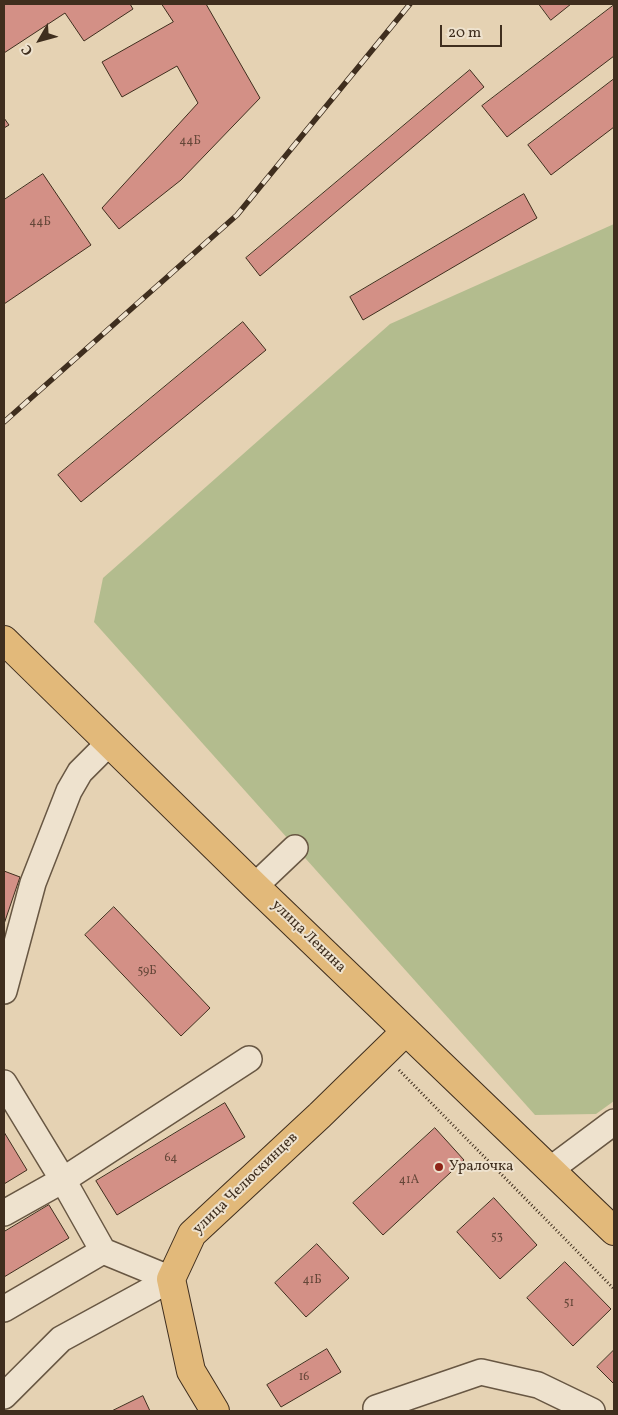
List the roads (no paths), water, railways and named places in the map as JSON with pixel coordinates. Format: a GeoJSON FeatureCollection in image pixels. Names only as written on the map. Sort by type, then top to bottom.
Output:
{"type":"FeatureCollection","features":[{"type":"Feature","properties":{"kind":"main road","name":"улица Ленина"},"geometry":{"type":"LineString","coordinates":[[4,640],[255,886],[614,1231]]}},
{"type":"Feature","properties":{"kind":"main road","name":"улица Челюскинцев"},"geometry":{"type":"LineString","coordinates":[[171,1279],[192,1234],[406,1031]]}},
{"type":"Feature","properties":{"kind":"main road"},"geometry":{"type":"LineString","coordinates":[[171,1279],[190,1371],[215,1411]]}},
{"type":"Feature","properties":{"kind":"street"},"geometry":{"type":"LineString","coordinates":[[4,992],[33,883],[69,790],[80,772],[109,743]]}},
{"type":"Feature","properties":{"kind":"street"},"geometry":{"type":"LineString","coordinates":[[255,886],[295,848]]}},
{"type":"Feature","properties":{"kind":"street"},"geometry":{"type":"LineString","coordinates":[[4,1213],[63,1180],[249,1060]]}},
{"type":"Feature","properties":{"kind":"street"},"geometry":{"type":"LineString","coordinates":[[4,1083],[63,1180],[103,1251],[171,1279]]}},
{"type":"Feature","properties":{"kind":"street"},"geometry":{"type":"LineString","coordinates":[[551,1169],[614,1122]]}},
{"type":"Feature","properties":{"kind":"street"},"geometry":{"type":"LineString","coordinates":[[4,1309],[103,1251]]}},
{"type":"Feature","properties":{"kind":"street"},"geometry":{"type":"LineString","coordinates":[[4,1396],[60,1339],[171,1279]]}},
{"type":"Feature","properties":{"kind":"street"},"geometry":{"type":"LineString","coordinates":[[376,1408],[481,1372],[538,1385],[592,1411]]}},
{"type":"Feature","properties":{"kind":"railway"},"geometry":{"type":"LineString","coordinates":[[4,422],[237,215],[410,4]]}},
{"type":"Feature","properties":{"kind":"place","name":"Уралочка"},"geometry":{"type":"Point","coordinates":[439,1167]}}]}
